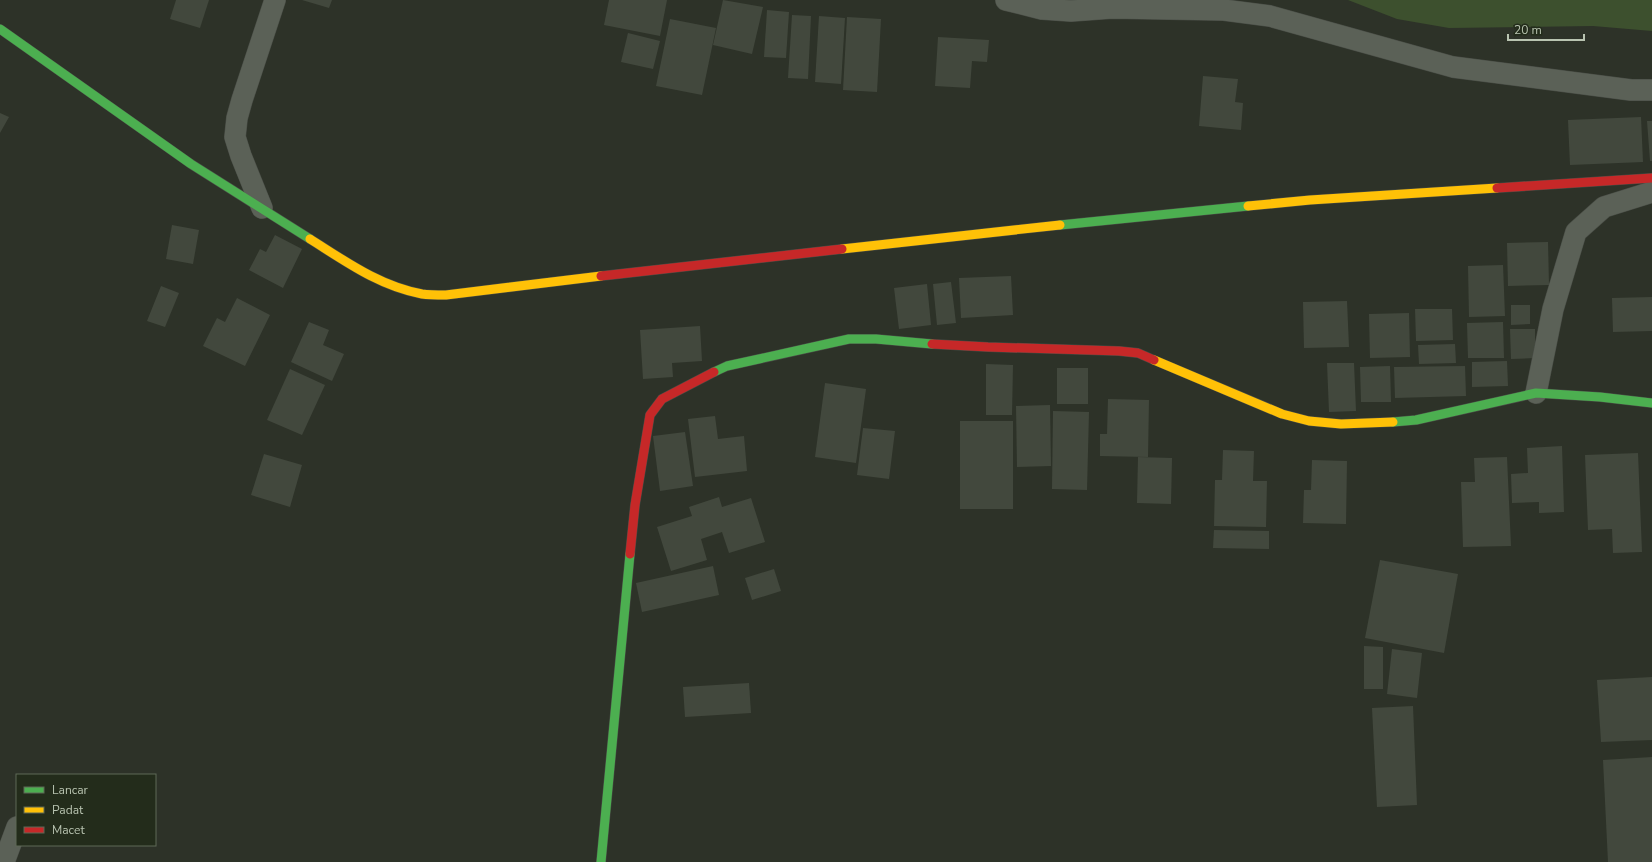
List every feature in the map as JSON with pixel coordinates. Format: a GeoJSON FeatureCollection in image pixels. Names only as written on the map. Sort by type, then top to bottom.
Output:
{"type":"FeatureCollection","features":[{"type":"Feature","properties":{"kind":"street"},"geometry":{"type":"LineString","coordinates":[[262,208],[235,137],[237,118],[242,100],[275,0]]}},
{"type":"Feature","properties":{"kind":"street"},"geometry":{"type":"LineString","coordinates":[[1006,0],[1042,9],[1071,11],[1112,8],[1224,10],[1270,16],[1453,67],[1631,90],[1652,90]]}},
{"type":"Feature","properties":{"kind":"street"},"geometry":{"type":"LineString","coordinates":[[0,29],[191,164],[371,277],[401,289],[423,294],[446,295],[527,284],[1129,217],[1310,200],[1652,178]]}},
{"type":"Feature","properties":{"kind":"street"},"geometry":{"type":"LineString","coordinates":[[1536,393],[1553,310],[1576,232],[1604,207],[1652,192]]}},
{"type":"Feature","properties":{"kind":"street"},"geometry":{"type":"LineString","coordinates":[[601,862],[635,505],[650,415],[662,399],[726,366],[850,339],[867,338],[946,345],[1119,351],[1138,353],[1282,414],[1309,422],[1370,424],[1416,420],[1536,393],[1600,397],[1652,403]]}},
{"type":"Feature","properties":{"kind":"street"},"geometry":{"type":"LineString","coordinates":[[4,862],[16,830]]}},
{"type":"Feature","properties":{"kind":"shaded area"},"geometry":{"type":"Polygon","coordinates":[[[1348,0],[1652,0],[1652,31],[1593,26],[1449,28],[1397,19],[1348,0]]]}},
{"type":"Feature","properties":{"kind":"building"},"geometry":{"type":"Polygon","coordinates":[[[176,0],[209,0],[200,28],[170,19],[176,0]]]}},
{"type":"Feature","properties":{"kind":"building"},"geometry":{"type":"Polygon","coordinates":[[[302,0],[332,0],[329,8],[302,0]]]}},
{"type":"Feature","properties":{"kind":"building"},"geometry":{"type":"Polygon","coordinates":[[[609,0],[667,0],[660,36],[604,25],[609,0]]]}},
{"type":"Feature","properties":{"kind":"building"},"geometry":{"type":"Polygon","coordinates":[[[723,0],[763,7],[752,54],[713,45],[723,0]]]}},
{"type":"Feature","properties":{"kind":"building"},"geometry":{"type":"Polygon","coordinates":[[[767,10],[789,12],[786,58],[764,57],[767,10]]]}},
{"type":"Feature","properties":{"kind":"building"},"geometry":{"type":"Polygon","coordinates":[[[792,15],[811,16],[808,79],[788,78],[792,15]]]}},
{"type":"Feature","properties":{"kind":"building"},"geometry":{"type":"Polygon","coordinates":[[[819,16],[845,18],[841,84],[815,82],[819,16]]]}},
{"type":"Feature","properties":{"kind":"building"},"geometry":{"type":"Polygon","coordinates":[[[847,17],[881,19],[877,92],[843,90],[847,17]]]}},
{"type":"Feature","properties":{"kind":"building"},"geometry":{"type":"Polygon","coordinates":[[[670,19],[716,28],[702,95],[656,86],[670,19]]]}},
{"type":"Feature","properties":{"kind":"building"},"geometry":{"type":"Polygon","coordinates":[[[628,33],[660,41],[653,69],[621,62],[628,33]]]}},
{"type":"Feature","properties":{"kind":"building"},"geometry":{"type":"Polygon","coordinates":[[[938,37],[989,40],[987,62],[972,61],[970,88],[935,86],[938,37]]]}},
{"type":"Feature","properties":{"kind":"building"},"geometry":{"type":"Polygon","coordinates":[[[1203,76],[1238,79],[1235,102],[1243,103],[1241,130],[1199,126],[1203,76]]]}},
{"type":"Feature","properties":{"kind":"building"},"geometry":{"type":"Polygon","coordinates":[[[0,113],[9,117],[0,133],[0,113]]]}},
{"type":"Feature","properties":{"kind":"building"},"geometry":{"type":"Polygon","coordinates":[[[1641,117],[1643,162],[1570,165],[1568,120],[1641,117]]]}},
{"type":"Feature","properties":{"kind":"building"},"geometry":{"type":"Polygon","coordinates":[[[1647,121],[1652,121],[1652,161],[1650,161],[1647,121]]]}},
{"type":"Feature","properties":{"kind":"building"},"geometry":{"type":"Polygon","coordinates":[[[172,225],[199,230],[193,264],[166,259],[172,225]]]}},
{"type":"Feature","properties":{"kind":"building"},"geometry":{"type":"Polygon","coordinates":[[[275,235],[302,249],[283,288],[249,270],[260,249],[266,252],[275,235]]]}},
{"type":"Feature","properties":{"kind":"building"},"geometry":{"type":"Polygon","coordinates":[[[1548,242],[1549,285],[1508,286],[1507,243],[1548,242]]]}},
{"type":"Feature","properties":{"kind":"building"},"geometry":{"type":"Polygon","coordinates":[[[1503,265],[1505,316],[1469,317],[1468,266],[1503,265]]]}},
{"type":"Feature","properties":{"kind":"building"},"geometry":{"type":"Polygon","coordinates":[[[1011,276],[1013,315],[961,318],[959,278],[1011,276]]]}},
{"type":"Feature","properties":{"kind":"building"},"geometry":{"type":"Polygon","coordinates":[[[951,282],[956,323],[937,325],[933,284],[951,282]]]}},
{"type":"Feature","properties":{"kind":"building"},"geometry":{"type":"Polygon","coordinates":[[[927,284],[931,325],[899,329],[894,288],[927,284]]]}},
{"type":"Feature","properties":{"kind":"building"},"geometry":{"type":"Polygon","coordinates":[[[161,286],[179,293],[165,327],[147,321],[161,286]]]}},
{"type":"Feature","properties":{"kind":"building"},"geometry":{"type":"Polygon","coordinates":[[[1652,297],[1652,331],[1613,332],[1612,298],[1652,297]]]}},
{"type":"Feature","properties":{"kind":"building"},"geometry":{"type":"Polygon","coordinates":[[[237,298],[270,315],[245,366],[203,346],[217,318],[225,322],[237,298]]]}},
{"type":"Feature","properties":{"kind":"building"},"geometry":{"type":"Polygon","coordinates":[[[1347,301],[1349,347],[1304,348],[1303,302],[1347,301]]]}},
{"type":"Feature","properties":{"kind":"building"},"geometry":{"type":"Polygon","coordinates":[[[1511,305],[1530,305],[1530,324],[1511,325],[1511,305]]]}},
{"type":"Feature","properties":{"kind":"building"},"geometry":{"type":"Polygon","coordinates":[[[1415,309],[1452,309],[1453,340],[1416,341],[1415,309]]]}},
{"type":"Feature","properties":{"kind":"building"},"geometry":{"type":"Polygon","coordinates":[[[1409,313],[1410,357],[1370,358],[1369,314],[1409,313]]]}},
{"type":"Feature","properties":{"kind":"building"},"geometry":{"type":"Polygon","coordinates":[[[309,322],[329,330],[323,345],[344,354],[332,381],[291,362],[309,322]]]}},
{"type":"Feature","properties":{"kind":"building"},"geometry":{"type":"Polygon","coordinates":[[[1503,322],[1504,358],[1468,358],[1467,323],[1503,322]]]}},
{"type":"Feature","properties":{"kind":"building"},"geometry":{"type":"Polygon","coordinates":[[[700,326],[702,361],[672,363],[673,377],[643,379],[640,330],[700,326]]]}},
{"type":"Feature","properties":{"kind":"building"},"geometry":{"type":"Polygon","coordinates":[[[1510,329],[1535,329],[1535,358],[1511,359],[1510,329]]]}},
{"type":"Feature","properties":{"kind":"building"},"geometry":{"type":"Polygon","coordinates":[[[1455,344],[1456,363],[1419,364],[1418,345],[1455,344]]]}},
{"type":"Feature","properties":{"kind":"building"},"geometry":{"type":"Polygon","coordinates":[[[1507,361],[1508,386],[1472,387],[1472,362],[1507,361]]]}},
{"type":"Feature","properties":{"kind":"building"},"geometry":{"type":"Polygon","coordinates":[[[1327,363],[1354,363],[1356,411],[1329,412],[1327,363]]]}},
{"type":"Feature","properties":{"kind":"building"},"geometry":{"type":"Polygon","coordinates":[[[986,364],[1013,365],[1012,415],[986,415],[986,364]]]}},
{"type":"Feature","properties":{"kind":"building"},"geometry":{"type":"Polygon","coordinates":[[[1390,366],[1391,402],[1361,402],[1360,367],[1390,366]]]}},
{"type":"Feature","properties":{"kind":"building"},"geometry":{"type":"Polygon","coordinates":[[[1465,366],[1466,396],[1395,398],[1394,367],[1465,366]]]}},
{"type":"Feature","properties":{"kind":"building"},"geometry":{"type":"Polygon","coordinates":[[[1057,368],[1088,368],[1088,404],[1057,404],[1057,368]]]}},
{"type":"Feature","properties":{"kind":"building"},"geometry":{"type":"Polygon","coordinates":[[[290,369],[325,385],[302,435],[267,420],[290,369]]]}},
{"type":"Feature","properties":{"kind":"building"},"geometry":{"type":"Polygon","coordinates":[[[825,383],[866,389],[856,463],[815,457],[825,383]]]}},
{"type":"Feature","properties":{"kind":"building"},"geometry":{"type":"Polygon","coordinates":[[[1108,399],[1149,400],[1148,457],[1100,456],[1100,434],[1107,434],[1108,399]]]}},
{"type":"Feature","properties":{"kind":"building"},"geometry":{"type":"Polygon","coordinates":[[[1050,405],[1051,466],[1017,467],[1016,406],[1050,405]]]}},
{"type":"Feature","properties":{"kind":"building"},"geometry":{"type":"Polygon","coordinates":[[[1053,411],[1089,412],[1087,490],[1052,489],[1053,411]]]}},
{"type":"Feature","properties":{"kind":"building"},"geometry":{"type":"Polygon","coordinates":[[[715,416],[718,439],[744,436],[747,471],[695,477],[688,419],[715,416]]]}},
{"type":"Feature","properties":{"kind":"building"},"geometry":{"type":"Polygon","coordinates":[[[960,421],[1013,421],[1013,509],[960,509],[960,421]]]}},
{"type":"Feature","properties":{"kind":"building"},"geometry":{"type":"Polygon","coordinates":[[[863,428],[895,431],[889,479],[857,475],[863,428]]]}},
{"type":"Feature","properties":{"kind":"building"},"geometry":{"type":"Polygon","coordinates":[[[685,432],[693,486],[660,491],[653,436],[685,432]]]}},
{"type":"Feature","properties":{"kind":"building"},"geometry":{"type":"Polygon","coordinates":[[[1562,446],[1564,512],[1539,513],[1539,502],[1512,503],[1511,474],[1528,473],[1527,448],[1562,446]]]}},
{"type":"Feature","properties":{"kind":"building"},"geometry":{"type":"Polygon","coordinates":[[[1223,450],[1254,451],[1253,481],[1267,481],[1266,527],[1214,526],[1215,480],[1222,480],[1223,450]]]}},
{"type":"Feature","properties":{"kind":"building"},"geometry":{"type":"Polygon","coordinates":[[[1638,453],[1642,552],[1613,553],[1612,529],[1588,530],[1585,455],[1638,453]]]}},
{"type":"Feature","properties":{"kind":"building"},"geometry":{"type":"Polygon","coordinates":[[[264,454],[302,465],[290,507],[251,495],[264,454]]]}},
{"type":"Feature","properties":{"kind":"building"},"geometry":{"type":"Polygon","coordinates":[[[1138,457],[1172,458],[1171,504],[1137,503],[1138,457]]]}},
{"type":"Feature","properties":{"kind":"building"},"geometry":{"type":"Polygon","coordinates":[[[1507,457],[1511,546],[1463,547],[1461,482],[1475,482],[1474,458],[1507,457]]]}},
{"type":"Feature","properties":{"kind":"building"},"geometry":{"type":"Polygon","coordinates":[[[1312,460],[1347,461],[1346,524],[1303,523],[1304,490],[1311,490],[1312,460]]]}},
{"type":"Feature","properties":{"kind":"building"},"geometry":{"type":"Polygon","coordinates":[[[719,497],[722,507],[751,498],[765,542],[729,553],[722,532],[701,539],[707,560],[671,571],[657,527],[692,516],[689,507],[719,497]]]}},
{"type":"Feature","properties":{"kind":"building"},"geometry":{"type":"Polygon","coordinates":[[[1214,530],[1269,531],[1269,549],[1213,548],[1214,530]]]}},
{"type":"Feature","properties":{"kind":"building"},"geometry":{"type":"Polygon","coordinates":[[[1380,560],[1458,574],[1444,653],[1365,638],[1380,560]]]}},
{"type":"Feature","properties":{"kind":"building"},"geometry":{"type":"Polygon","coordinates":[[[713,566],[719,595],[642,612],[636,583],[713,566]]]}},
{"type":"Feature","properties":{"kind":"building"},"geometry":{"type":"Polygon","coordinates":[[[774,569],[781,591],[752,600],[745,578],[774,569]]]}},
{"type":"Feature","properties":{"kind":"building"},"geometry":{"type":"Polygon","coordinates":[[[1364,646],[1383,647],[1383,689],[1364,689],[1364,646]]]}},
{"type":"Feature","properties":{"kind":"building"},"geometry":{"type":"Polygon","coordinates":[[[1392,649],[1422,653],[1417,698],[1387,694],[1392,649]]]}},
{"type":"Feature","properties":{"kind":"building"},"geometry":{"type":"Polygon","coordinates":[[[1652,677],[1652,740],[1601,742],[1597,680],[1652,677]]]}},
{"type":"Feature","properties":{"kind":"building"},"geometry":{"type":"Polygon","coordinates":[[[749,683],[751,713],[685,717],[683,687],[749,683]]]}},
{"type":"Feature","properties":{"kind":"building"},"geometry":{"type":"Polygon","coordinates":[[[1413,706],[1417,805],[1377,807],[1372,708],[1413,706]]]}},
{"type":"Feature","properties":{"kind":"building"},"geometry":{"type":"Polygon","coordinates":[[[1652,757],[1652,862],[1608,862],[1603,760],[1652,757]]]}},
{"type":"Feature","properties":{"kind":"traffic: fast"},"geometry":{"type":"LineString","coordinates":[[0,29],[191,164],[310,239]]}},
{"type":"Feature","properties":{"kind":"traffic: fast"},"geometry":{"type":"LineString","coordinates":[[1060,225],[1248,206]]}},
{"type":"Feature","properties":{"kind":"traffic: fast"},"geometry":{"type":"LineString","coordinates":[[714,372],[727,366],[849,339],[876,339],[932,344]]}},
{"type":"Feature","properties":{"kind":"traffic: fast"},"geometry":{"type":"LineString","coordinates":[[1393,422],[1416,420],[1536,393],[1600,397],[1652,403]]}},
{"type":"Feature","properties":{"kind":"traffic: fast"},"geometry":{"type":"LineString","coordinates":[[601,862],[630,554]]}},
{"type":"Feature","properties":{"kind":"traffic: slow"},"geometry":{"type":"LineString","coordinates":[[1248,206],[1310,200],[1497,188]]}},
{"type":"Feature","properties":{"kind":"traffic: slow"},"geometry":{"type":"LineString","coordinates":[[842,249],[1060,225]]}},
{"type":"Feature","properties":{"kind":"traffic: slow"},"geometry":{"type":"LineString","coordinates":[[310,239],[349,264],[377,279],[391,285],[422,294],[446,295],[601,276]]}},
{"type":"Feature","properties":{"kind":"traffic: slow"},"geometry":{"type":"LineString","coordinates":[[1154,360],[1282,414],[1309,421],[1341,424],[1393,422]]}},
{"type":"Feature","properties":{"kind":"traffic: jam"},"geometry":{"type":"LineString","coordinates":[[1497,188],[1652,178]]}},
{"type":"Feature","properties":{"kind":"traffic: jam"},"geometry":{"type":"LineString","coordinates":[[601,276],[842,249]]}},
{"type":"Feature","properties":{"kind":"traffic: jam"},"geometry":{"type":"LineString","coordinates":[[932,344],[1119,351],[1138,353],[1154,360]]}},
{"type":"Feature","properties":{"kind":"traffic: jam"},"geometry":{"type":"LineString","coordinates":[[630,554],[635,505],[650,415],[662,399],[714,372]]}}]}
